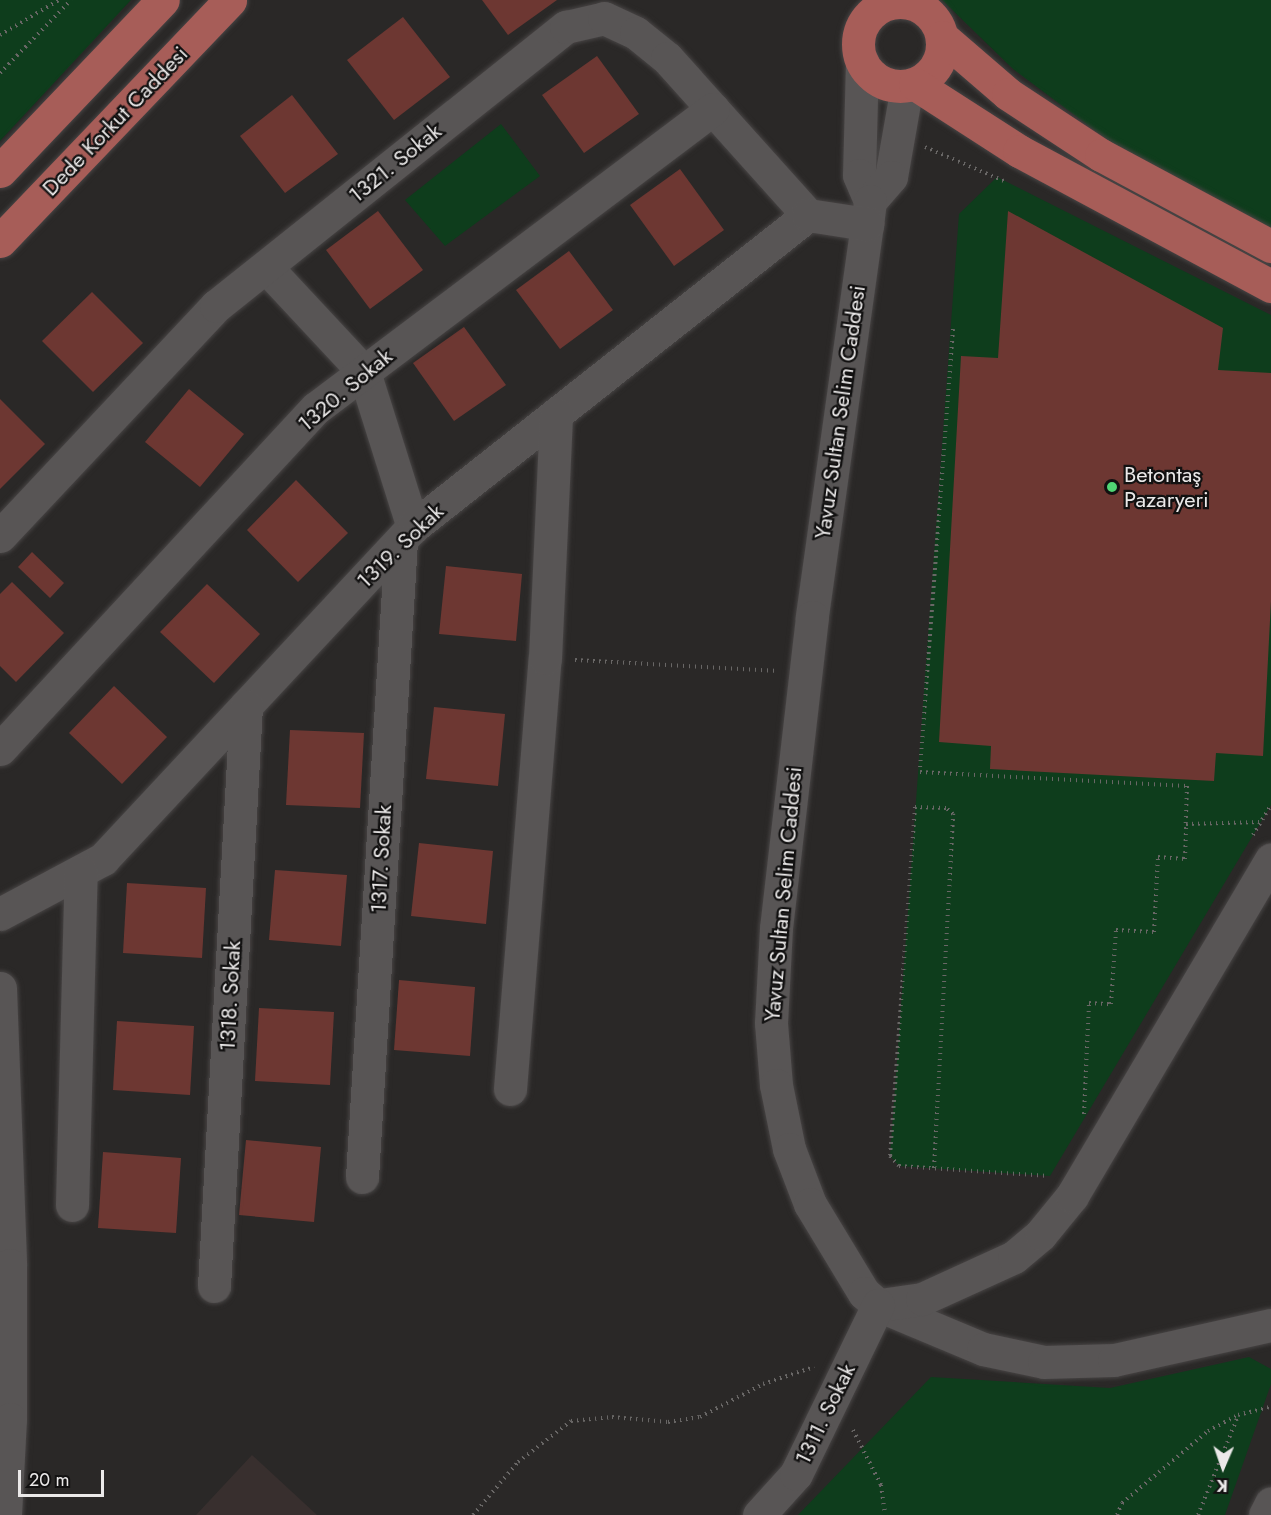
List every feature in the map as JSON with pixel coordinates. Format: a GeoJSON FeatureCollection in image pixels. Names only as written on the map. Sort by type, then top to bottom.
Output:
{"type":"FeatureCollection","features":[{"type":"Feature","properties":{"kind":"main road"},"geometry":{"type":"LineString","coordinates":[[0,171],[164,0]]}},
{"type":"Feature","properties":{"kind":"main road","name":"Dede Korkut Caddesi"},"geometry":{"type":"LineString","coordinates":[[0,241],[230,0]]}},
{"type":"Feature","properties":{"kind":"main road","name":"Yavuz Sultan Selim Caddesi"},"geometry":{"type":"LineString","coordinates":[[847,0],[861,47]]}},
{"type":"Feature","properties":{"kind":"main road"},"geometry":{"type":"LineString","coordinates":[[1271,246],[1101,155],[1008,94],[942,36],[927,11],[913,2],[887,4],[874,11],[861,47],[880,81],[911,85],[1019,151],[1271,286]]}},
{"type":"Feature","properties":{"kind":"main road"},"geometry":{"type":"LineString","coordinates":[[911,85],[931,73],[939,61],[942,36]]}},
{"type":"Feature","properties":{"kind":"street","name":"1321. Sokak"},"geometry":{"type":"LineString","coordinates":[[0,536],[216,306],[566,27],[604,18],[636,33],[667,58],[808,215]]}},
{"type":"Feature","properties":{"kind":"street","name":"Yavuz Sultan Selim Caddesi"},"geometry":{"type":"LineString","coordinates":[[861,47],[859,175],[868,213],[805,673],[776,928],[771,1023],[776,1085],[789,1149],[810,1204],[864,1293],[878,1305]]}},
{"type":"Feature","properties":{"kind":"street"},"geometry":{"type":"LineString","coordinates":[[808,215],[868,213],[891,177],[911,85]]}},
{"type":"Feature","properties":{"kind":"street","name":"1320. Sokak"},"geometry":{"type":"LineString","coordinates":[[0,749],[316,408],[713,109]]}},
{"type":"Feature","properties":{"kind":"street","name":"1319. Sokak"},"geometry":{"type":"LineString","coordinates":[[0,914],[104,859],[407,534],[808,215]]}},
{"type":"Feature","properties":{"kind":"street"},"geometry":{"type":"LineString","coordinates":[[266,267],[364,372],[407,534]]}},
{"type":"Feature","properties":{"kind":"street"},"geometry":{"type":"LineString","coordinates":[[510,1089],[545,658],[556,414]]}},
{"type":"Feature","properties":{"kind":"street","name":"1317. Sokak"},"geometry":{"type":"LineString","coordinates":[[362,1177],[407,534]]}},
{"type":"Feature","properties":{"kind":"street","name":"1318. Sokak"},"geometry":{"type":"LineString","coordinates":[[214,1286],[246,706]]}},
{"type":"Feature","properties":{"kind":"street"},"geometry":{"type":"LineString","coordinates":[[878,1305],[922,1299],[1014,1257],[1041,1234],[1072,1196],[1260,851]]}},
{"type":"Feature","properties":{"kind":"street"},"geometry":{"type":"LineString","coordinates":[[72,1205],[81,872]]}},
{"type":"Feature","properties":{"kind":"street"},"geometry":{"type":"LineString","coordinates":[[0,988],[5,1317],[5,1515]]}},
{"type":"Feature","properties":{"kind":"street"},"geometry":{"type":"LineString","coordinates":[[878,1305],[983,1349],[1044,1362],[1114,1360],[1271,1325]]}},
{"type":"Feature","properties":{"kind":"street","name":"1311. Sokak"},"geometry":{"type":"LineString","coordinates":[[759,1515],[796,1474],[878,1305]]}},
{"type":"Feature","properties":{"kind":"street"},"geometry":{"type":"LineString","coordinates":[[1265,1515],[1271,1503]]}},
{"type":"Feature","properties":{"kind":"path"},"geometry":{"type":"LineString","coordinates":[[0,35],[59,0]]}},
{"type":"Feature","properties":{"kind":"path"},"geometry":{"type":"LineString","coordinates":[[0,73],[71,0]]}},
{"type":"Feature","properties":{"kind":"path"},"geometry":{"type":"LineString","coordinates":[[953,328],[920,771],[1187,786],[1185,859],[1158,857],[1154,932],[1116,930],[1111,1004],[1089,1003],[1084,1118],[1090,1108]]}},
{"type":"Feature","properties":{"kind":"path"},"geometry":{"type":"LineString","coordinates":[[545,658],[805,673]]}},
{"type":"Feature","properties":{"kind":"path"},"geometry":{"type":"LineString","coordinates":[[1260,851],[1260,822],[1271,805]]}},
{"type":"Feature","properties":{"kind":"path"},"geometry":{"type":"LineString","coordinates":[[934,1168],[953,814],[946,808],[915,807],[890,1156],[899,1166],[1050,1176],[1056,1166]]}},
{"type":"Feature","properties":{"kind":"path"},"geometry":{"type":"LineString","coordinates":[[1186,824],[1260,822]]}},
{"type":"Feature","properties":{"kind":"path"},"geometry":{"type":"LineString","coordinates":[[473,1515],[518,1462],[571,1421],[612,1417],[668,1422],[700,1418],[763,1384],[808,1367],[841,1381],[881,1485],[885,1515]]}},
{"type":"Feature","properties":{"kind":"path"},"geometry":{"type":"LineString","coordinates":[[1117,1515],[1122,1503],[1208,1431],[1238,1415],[1271,1407]]}},
{"type":"Feature","properties":{"kind":"path"},"geometry":{"type":"LineString","coordinates":[[1198,1515],[1238,1415]]}},
{"type":"Feature","properties":{"kind":"shaded area"},"geometry":{"type":"Polygon","coordinates":[[[252,1455],[317,1515],[196,1515],[252,1455]]]}},
{"type":"Feature","properties":{"kind":"green space"},"geometry":{"type":"Polygon","coordinates":[[[0,0],[131,0],[0,141],[0,0]]]}},
{"type":"Feature","properties":{"kind":"green space"},"geometry":{"type":"Polygon","coordinates":[[[942,0],[1271,0],[1271,230],[1109,141],[1013,69],[942,0]]]}},
{"type":"Feature","properties":{"kind":"green space"},"geometry":{"type":"Polygon","coordinates":[[[501,124],[540,176],[445,246],[405,200],[501,124]]]}},
{"type":"Feature","properties":{"kind":"green space"},"geometry":{"type":"Polygon","coordinates":[[[997,177],[1271,315],[1271,805],[1050,1176],[899,1166],[890,1156],[959,214],[997,177]]]}},
{"type":"Feature","properties":{"kind":"green space"},"geometry":{"type":"Polygon","coordinates":[[[1249,1357],[1271,1369],[1271,1384],[1225,1515],[798,1515],[931,1377],[1110,1388],[1249,1357]]]}},
{"type":"Feature","properties":{"kind":"building"},"geometry":{"type":"Polygon","coordinates":[[[482,0],[557,0],[508,35],[482,0]]]}},
{"type":"Feature","properties":{"kind":"building"},"geometry":{"type":"Polygon","coordinates":[[[403,17],[450,77],[394,120],[347,60],[403,17]]]}},
{"type":"Feature","properties":{"kind":"building"},"geometry":{"type":"Polygon","coordinates":[[[597,56],[639,114],[584,153],[542,95],[597,56]]]}},
{"type":"Feature","properties":{"kind":"building"},"geometry":{"type":"Polygon","coordinates":[[[292,95],[338,154],[285,193],[240,136],[292,95]]]}},
{"type":"Feature","properties":{"kind":"building"},"geometry":{"type":"Polygon","coordinates":[[[680,169],[724,230],[674,266],[630,205],[680,169]]]}},
{"type":"Feature","properties":{"kind":"building"},"geometry":{"type":"Polygon","coordinates":[[[378,211],[423,270],[370,309],[326,250],[378,211]]]}},
{"type":"Feature","properties":{"kind":"building","name":"Betontaş Pazaryeri"},"geometry":{"type":"Polygon","coordinates":[[[1008,211],[1223,328],[1218,370],[1271,373],[1271,601],[1263,756],[1216,753],[1214,781],[990,769],[991,746],[939,742],[961,356],[998,358],[1008,211]]]}},
{"type":"Feature","properties":{"kind":"building"},"geometry":{"type":"Polygon","coordinates":[[[569,251],[613,310],[560,349],[516,290],[569,251]]]}},
{"type":"Feature","properties":{"kind":"building"},"geometry":{"type":"Polygon","coordinates":[[[92,292],[143,343],[93,392],[42,341],[92,292]]]}},
{"type":"Feature","properties":{"kind":"building"},"geometry":{"type":"Polygon","coordinates":[[[464,327],[506,385],[454,421],[413,363],[464,327]]]}},
{"type":"Feature","properties":{"kind":"building"},"geometry":{"type":"Polygon","coordinates":[[[189,389],[244,434],[200,487],[145,442],[189,389]]]}},
{"type":"Feature","properties":{"kind":"building"},"geometry":{"type":"Polygon","coordinates":[[[0,399],[45,444],[0,489],[0,399]]]}},
{"type":"Feature","properties":{"kind":"building"},"geometry":{"type":"Polygon","coordinates":[[[296,480],[348,533],[298,582],[247,530],[296,480]]]}},
{"type":"Feature","properties":{"kind":"building"},"geometry":{"type":"Polygon","coordinates":[[[32,552],[64,583],[50,598],[18,567],[32,552]]]}},
{"type":"Feature","properties":{"kind":"building"},"geometry":{"type":"Polygon","coordinates":[[[446,566],[522,574],[516,641],[439,634],[446,566]]]}},
{"type":"Feature","properties":{"kind":"building"},"geometry":{"type":"Polygon","coordinates":[[[12,582],[64,633],[16,682],[0,666],[0,594],[12,582]]]}},
{"type":"Feature","properties":{"kind":"building"},"geometry":{"type":"Polygon","coordinates":[[[207,584],[260,634],[214,683],[160,632],[207,584]]]}},
{"type":"Feature","properties":{"kind":"building"},"geometry":{"type":"Polygon","coordinates":[[[114,686],[167,737],[122,784],[69,733],[114,686]]]}},
{"type":"Feature","properties":{"kind":"building"},"geometry":{"type":"Polygon","coordinates":[[[434,707],[505,714],[498,786],[426,779],[434,707]]]}},
{"type":"Feature","properties":{"kind":"building"},"geometry":{"type":"Polygon","coordinates":[[[290,730],[364,733],[360,808],[286,805],[290,730]]]}},
{"type":"Feature","properties":{"kind":"building"},"geometry":{"type":"Polygon","coordinates":[[[419,843],[493,851],[486,924],[411,916],[419,843]]]}},
{"type":"Feature","properties":{"kind":"building"},"geometry":{"type":"Polygon","coordinates":[[[275,870],[347,875],[341,946],[269,940],[275,870]]]}},
{"type":"Feature","properties":{"kind":"building"},"geometry":{"type":"Polygon","coordinates":[[[127,883],[206,888],[202,958],[123,953],[127,883]]]}},
{"type":"Feature","properties":{"kind":"building"},"geometry":{"type":"Polygon","coordinates":[[[399,980],[475,987],[470,1056],[394,1050],[399,980]]]}},
{"type":"Feature","properties":{"kind":"building"},"geometry":{"type":"Polygon","coordinates":[[[259,1008],[334,1012],[330,1085],[255,1081],[259,1008]]]}},
{"type":"Feature","properties":{"kind":"building"},"geometry":{"type":"Polygon","coordinates":[[[117,1021],[194,1026],[190,1095],[113,1090],[117,1021]]]}},
{"type":"Feature","properties":{"kind":"building"},"geometry":{"type":"Polygon","coordinates":[[[246,1140],[321,1147],[314,1222],[239,1215],[246,1140]]]}},
{"type":"Feature","properties":{"kind":"building"},"geometry":{"type":"Polygon","coordinates":[[[103,1152],[181,1158],[176,1233],[98,1228],[103,1152]]]}},
{"type":"Feature","properties":{"kind":"place","name":"Betontaş Pazaryeri"},"geometry":{"type":"Point","coordinates":[1112,487]}}]}
